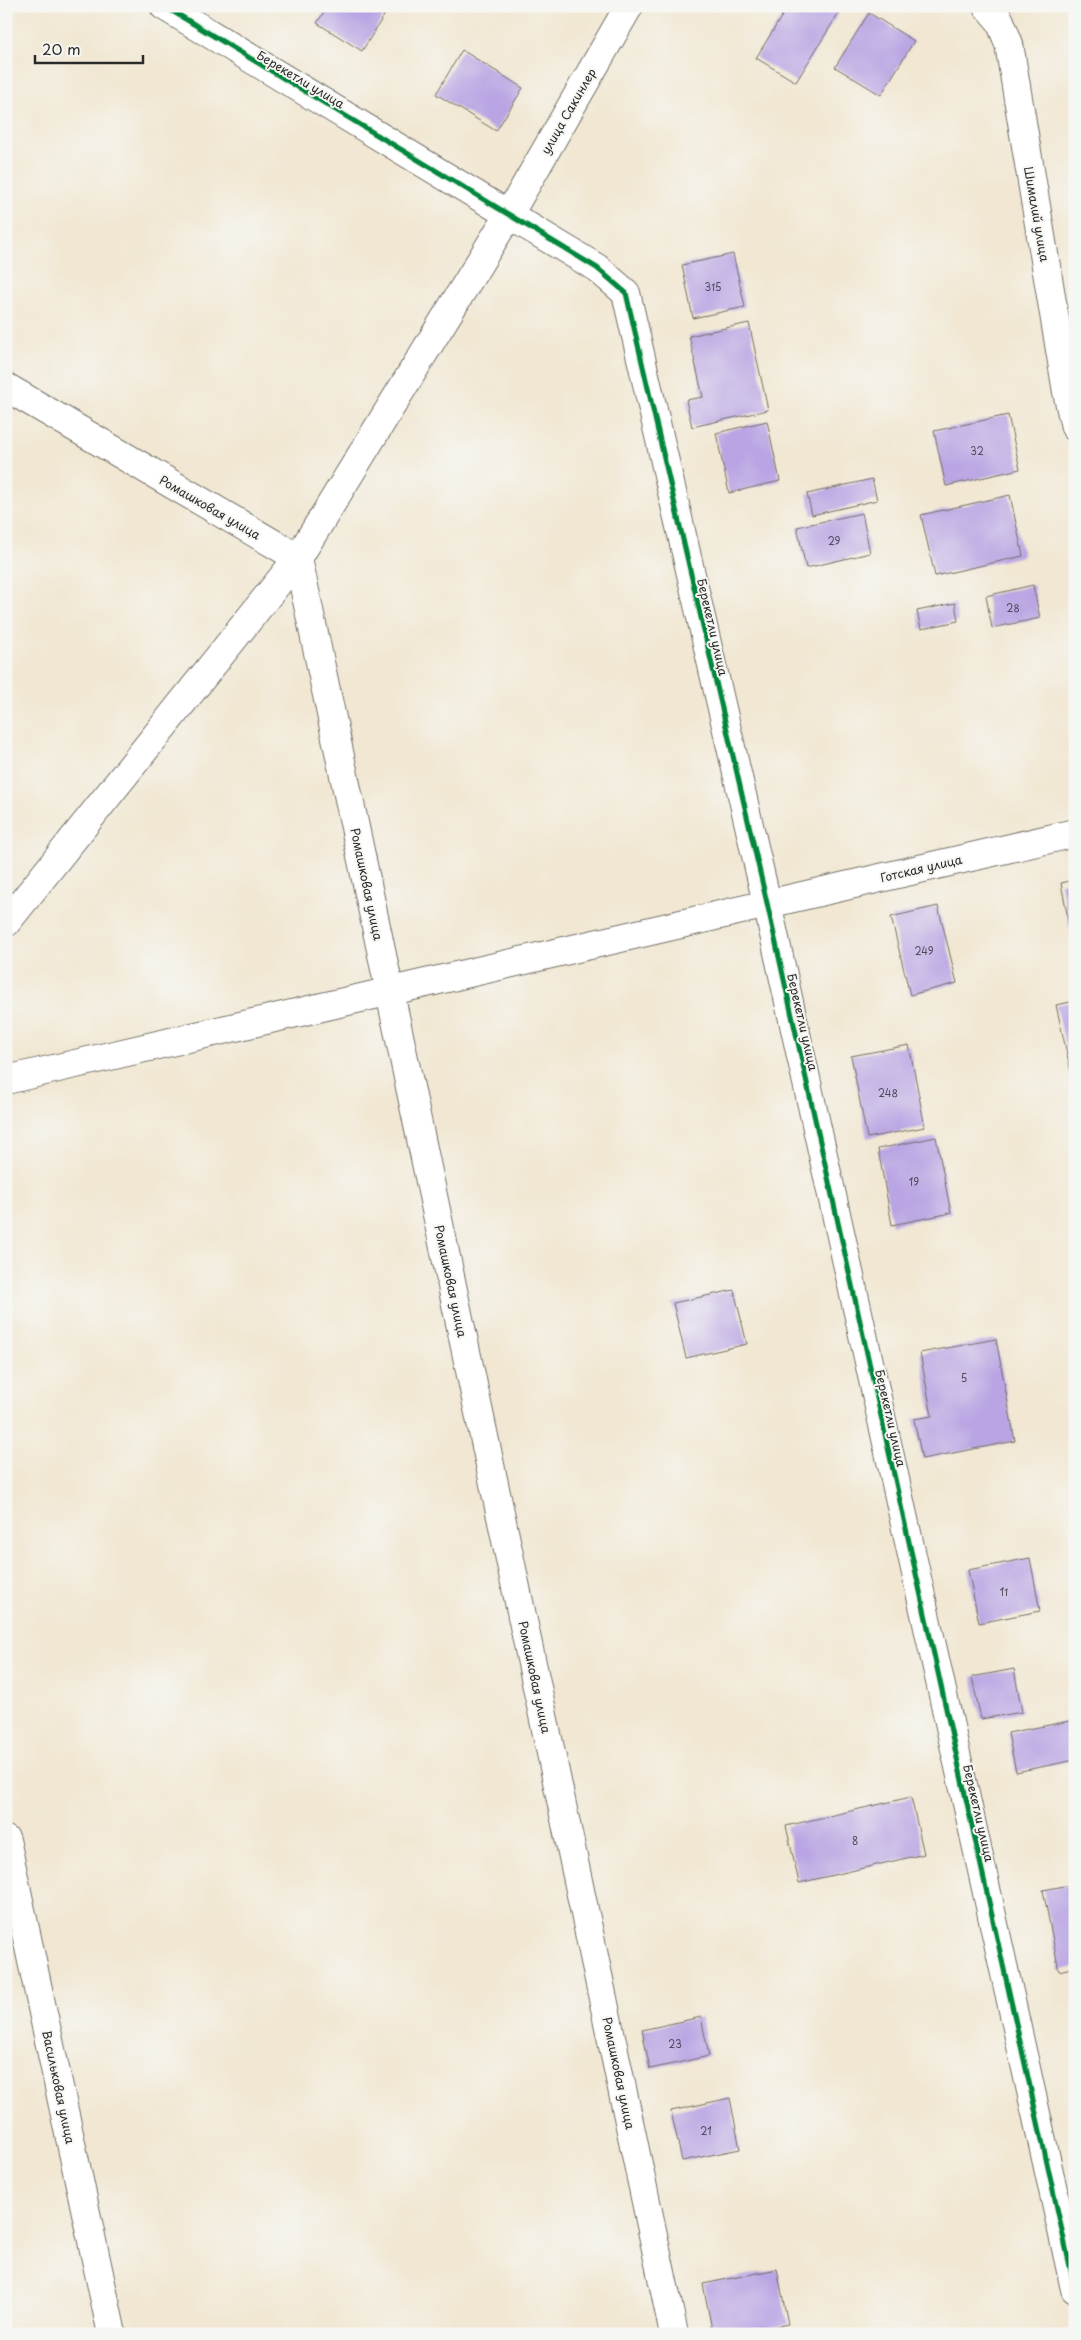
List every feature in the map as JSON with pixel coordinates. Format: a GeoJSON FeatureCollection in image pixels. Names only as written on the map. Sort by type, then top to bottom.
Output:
{"type":"FeatureCollection","features":[{"type":"Feature","properties":{"kind":"street","name":"Берекетли улица"},"geometry":{"type":"LineString","coordinates":[[164,6],[508,216],[597,268],[626,293],[767,903],[1075,2289]]}},
{"type":"Feature","properties":{"kind":"street","name":"улица Сакинлер"},"geometry":{"type":"LineString","coordinates":[[6,923],[298,558],[508,216],[629,6]]}},
{"type":"Feature","properties":{"kind":"street","name":"Шималий улица"},"geometry":{"type":"LineString","coordinates":[[987,6],[1000,21],[1009,44],[1067,392],[1075,427]]}},
{"type":"Feature","properties":{"kind":"street","name":"Ромашковая улица"},"geometry":{"type":"LineString","coordinates":[[6,387],[298,558],[674,2334]]}},
{"type":"Feature","properties":{"kind":"street","name":"Готская улица"},"geometry":{"type":"LineString","coordinates":[[6,1080],[1075,833]]}},
{"type":"Feature","properties":{"kind":"street","name":"Васильковая улица"},"geometry":{"type":"LineString","coordinates":[[6,1840],[112,2334]]}},
{"type":"Feature","properties":{"kind":"building"},"geometry":{"type":"Polygon","coordinates":[[[328,6],[390,6],[362,51],[317,23],[328,6]]]}},
{"type":"Feature","properties":{"kind":"building"},"geometry":{"type":"Polygon","coordinates":[[[788,6],[843,6],[796,82],[756,58],[788,6]]]}},
{"type":"Feature","properties":{"kind":"building"},"geometry":{"type":"Polygon","coordinates":[[[869,13],[914,41],[881,95],[835,67],[869,13]]]}},
{"type":"Feature","properties":{"kind":"building"},"geometry":{"type":"Polygon","coordinates":[[[462,50],[523,88],[496,131],[436,94],[462,50]]]}},
{"type":"Feature","properties":{"kind":"building"},"geometry":{"type":"Polygon","coordinates":[[[733,254],[745,307],[693,318],[682,265],[733,254]]]}},
{"type":"Feature","properties":{"kind":"building"},"geometry":{"type":"Polygon","coordinates":[[[749,323],[768,410],[692,427],[686,400],[703,397],[689,336],[749,323]]]}},
{"type":"Feature","properties":{"kind":"building"},"geometry":{"type":"Polygon","coordinates":[[[1008,415],[1020,469],[946,486],[934,431],[1008,415]]]}},
{"type":"Feature","properties":{"kind":"building"},"geometry":{"type":"Polygon","coordinates":[[[767,421],[780,481],[729,493],[716,433],[767,421]]]}},
{"type":"Feature","properties":{"kind":"building"},"geometry":{"type":"Polygon","coordinates":[[[872,479],[877,500],[812,515],[807,494],[872,479]]]}},
{"type":"Feature","properties":{"kind":"building"},"geometry":{"type":"Polygon","coordinates":[[[1010,495],[1023,556],[935,576],[921,515],[1010,495]]]}},
{"type":"Feature","properties":{"kind":"building"},"geometry":{"type":"Polygon","coordinates":[[[862,513],[870,553],[806,568],[797,527],[862,513]]]}},
{"type":"Feature","properties":{"kind":"building"},"geometry":{"type":"Polygon","coordinates":[[[1033,585],[1040,618],[992,628],[986,596],[1033,585]]]}},
{"type":"Feature","properties":{"kind":"building"},"geometry":{"type":"Polygon","coordinates":[[[955,603],[958,621],[921,629],[917,611],[955,603]]]}},
{"type":"Feature","properties":{"kind":"building"},"geometry":{"type":"Polygon","coordinates":[[[1075,880],[1075,928],[1070,929],[1061,883],[1075,880]]]}},
{"type":"Feature","properties":{"kind":"building"},"geometry":{"type":"Polygon","coordinates":[[[938,906],[957,983],[910,995],[891,917],[938,906]]]}},
{"type":"Feature","properties":{"kind":"building"},"geometry":{"type":"Polygon","coordinates":[[[1075,1001],[1075,1071],[1071,1072],[1056,1005],[1075,1001]]]}},
{"type":"Feature","properties":{"kind":"building"},"geometry":{"type":"Polygon","coordinates":[[[909,1045],[925,1127],[867,1138],[851,1056],[909,1045]]]}},
{"type":"Feature","properties":{"kind":"building"},"geometry":{"type":"Polygon","coordinates":[[[936,1137],[951,1213],[892,1225],[878,1149],[936,1137]]]}},
{"type":"Feature","properties":{"kind":"building"},"geometry":{"type":"Polygon","coordinates":[[[734,1290],[747,1344],[686,1358],[673,1303],[734,1290]]]}},
{"type":"Feature","properties":{"kind":"building"},"geometry":{"type":"Polygon","coordinates":[[[996,1339],[1015,1441],[922,1459],[914,1419],[932,1416],[920,1353],[996,1339]]]}},
{"type":"Feature","properties":{"kind":"building"},"geometry":{"type":"Polygon","coordinates":[[[1030,1558],[1040,1611],[979,1623],[968,1570],[1030,1558]]]}},
{"type":"Feature","properties":{"kind":"building"},"geometry":{"type":"Polygon","coordinates":[[[1014,1669],[1022,1712],[981,1719],[972,1677],[1014,1669]]]}},
{"type":"Feature","properties":{"kind":"building"},"geometry":{"type":"Polygon","coordinates":[[[1075,1720],[1075,1760],[1016,1772],[1008,1733],[1075,1720]]]}},
{"type":"Feature","properties":{"kind":"building"},"geometry":{"type":"Polygon","coordinates":[[[911,1797],[924,1854],[799,1883],[786,1826],[911,1797]]]}},
{"type":"Feature","properties":{"kind":"building"},"geometry":{"type":"Polygon","coordinates":[[[1075,1884],[1075,1967],[1059,1971],[1043,1890],[1075,1884]]]}},
{"type":"Feature","properties":{"kind":"building"},"geometry":{"type":"Polygon","coordinates":[[[701,2017],[709,2056],[650,2069],[642,2030],[701,2017]]]}},
{"type":"Feature","properties":{"kind":"building"},"geometry":{"type":"Polygon","coordinates":[[[1075,2092],[1075,2111],[1074,2111],[1070,2093],[1075,2092]]]}},
{"type":"Feature","properties":{"kind":"building"},"geometry":{"type":"Polygon","coordinates":[[[730,2098],[740,2149],[682,2161],[671,2111],[730,2098]]]}},
{"type":"Feature","properties":{"kind":"building"},"geometry":{"type":"Polygon","coordinates":[[[777,2269],[788,2324],[742,2334],[713,2334],[703,2284],[777,2269]]]}},
{"type":"Feature","properties":{"kind":"cycle path"},"geometry":{"type":"LineString","coordinates":[[164,6],[597,268],[626,293],[767,903],[1075,2289]]}}]}
